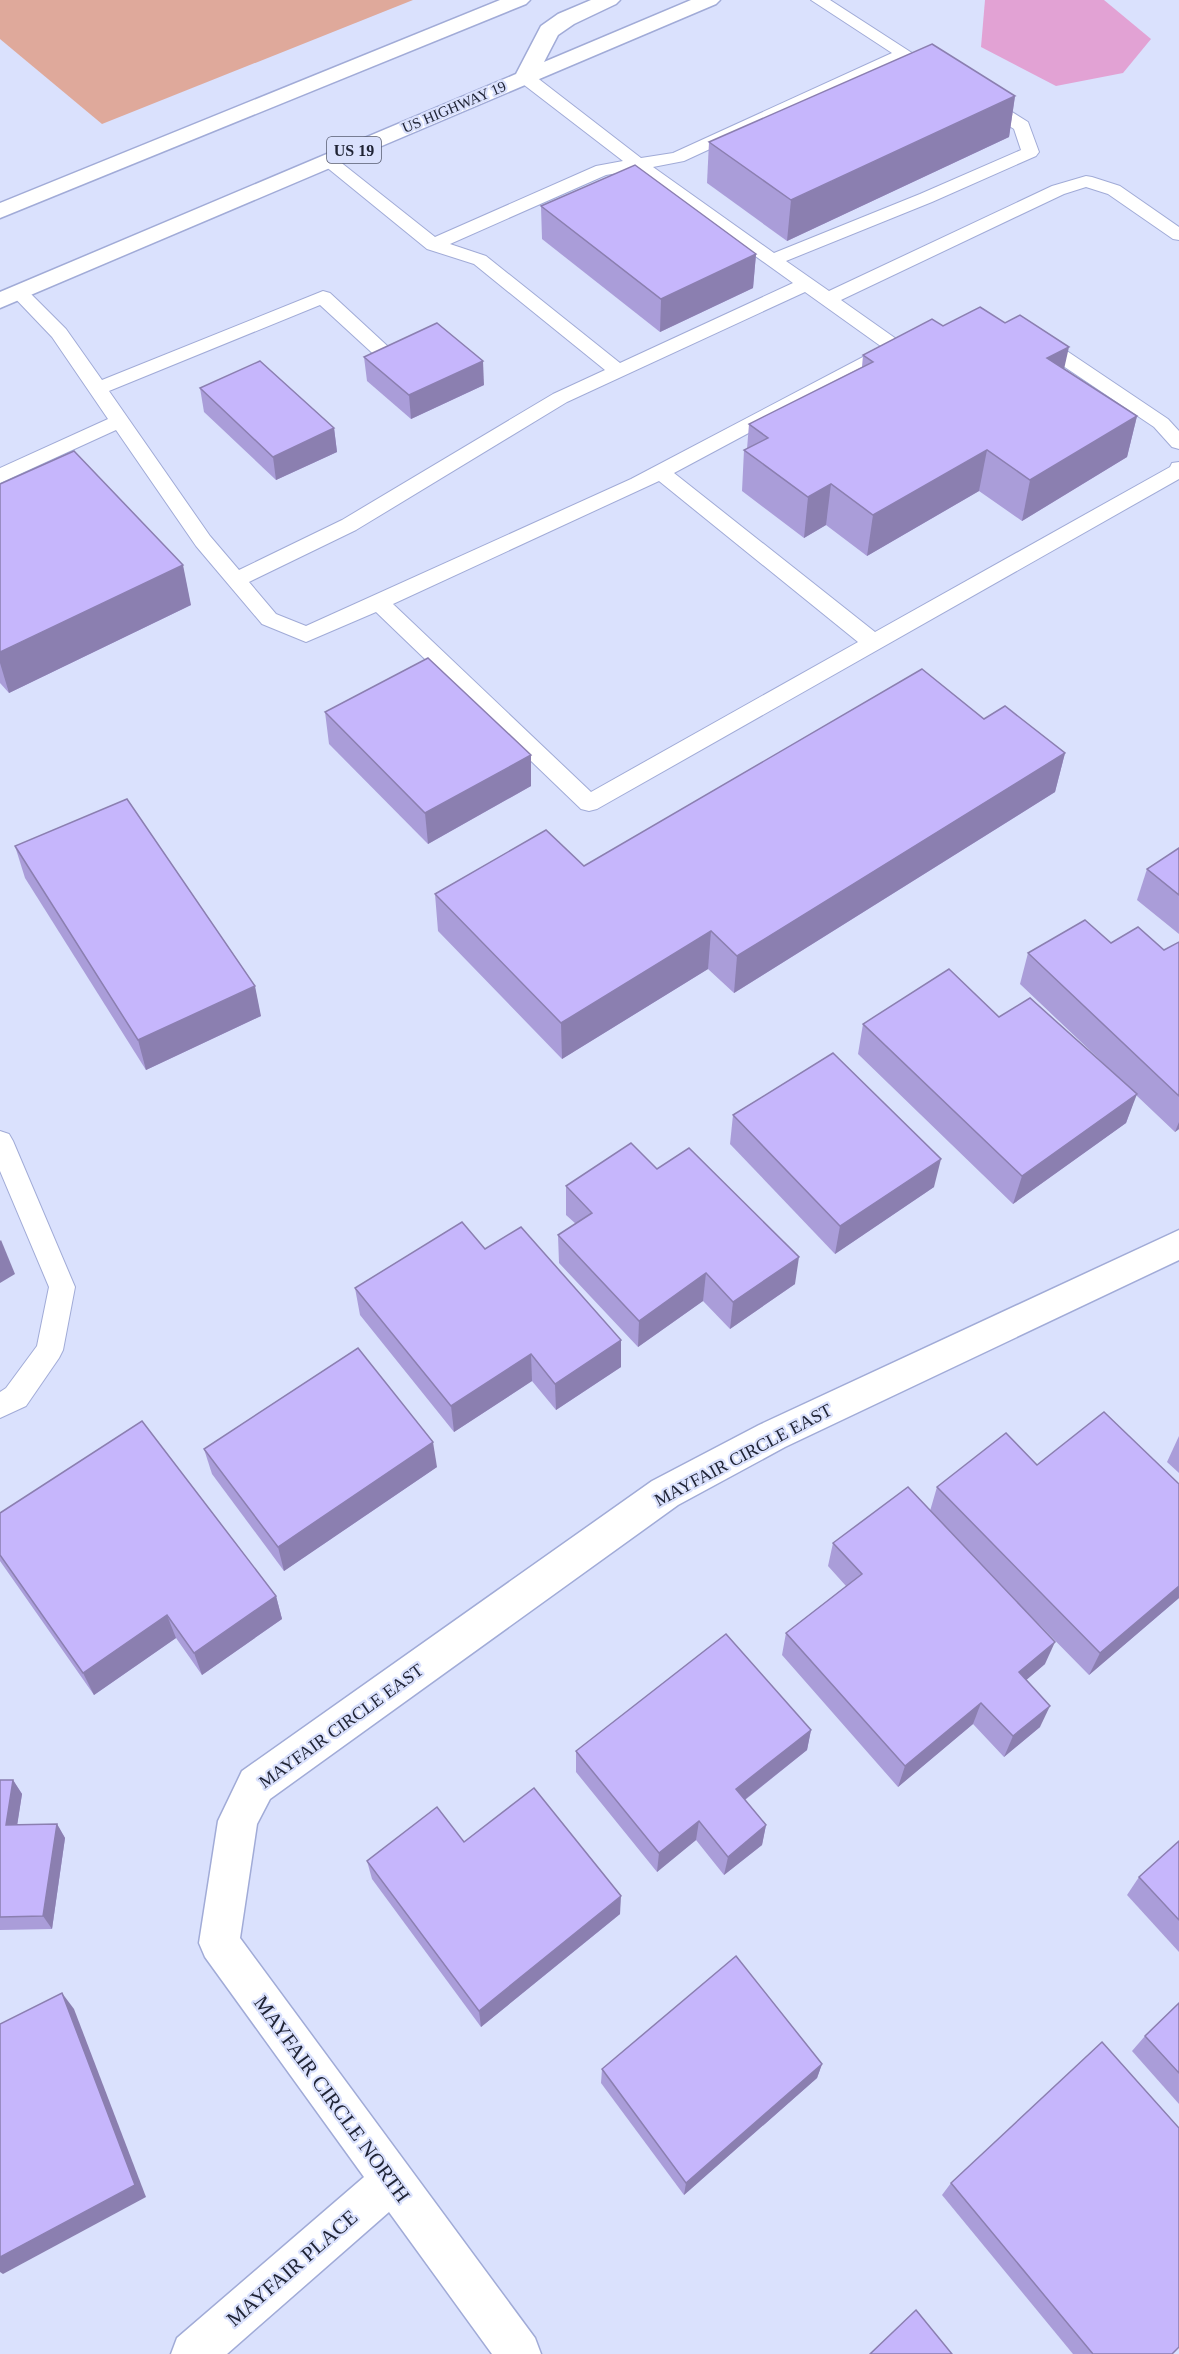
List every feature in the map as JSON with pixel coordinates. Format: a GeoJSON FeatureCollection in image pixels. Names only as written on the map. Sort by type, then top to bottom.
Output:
{"type":"FeatureCollection","features":[{"type":"Feature","properties":{"kind":"main road"},"geometry":{"type":"LineString","coordinates":[[1,209],[519,0]]}},
{"type":"Feature","properties":{"kind":"main road"},"geometry":{"type":"LineString","coordinates":[[525,77],[549,31],[566,19],[609,0]]}},
{"type":"Feature","properties":{"kind":"main road","name":"US HIGHWAY 19"},"geometry":{"type":"LineString","coordinates":[[9,297],[709,0]]}},
{"type":"Feature","properties":{"kind":"main road","name":"MAYFAIR CIRCLE EAST"},"geometry":{"type":"LineString","coordinates":[[238,1821],[256,1785],[665,1493],[772,1436],[1179,1244]]}},
{"type":"Feature","properties":{"kind":"main road","name":"MAYFAIR CIRCLE NORTH"},"geometry":{"type":"LineString","coordinates":[[238,1821],[219,1943],[519,2354]]}},
{"type":"Feature","properties":{"kind":"main road","name":"MAYFAIR PLACE"},"geometry":{"type":"LineString","coordinates":[[193,2354],[392,2181]]}},
{"type":"Feature","properties":{"kind":"lane"},"geometry":{"type":"LineString","coordinates":[[819,0],[949,81]]}},
{"type":"Feature","properties":{"kind":"lane"},"geometry":{"type":"LineString","coordinates":[[433,245],[602,170],[678,157],[903,54]]}},
{"type":"Feature","properties":{"kind":"lane"},"geometry":{"type":"LineString","coordinates":[[525,77],[638,165],[895,347]]}},
{"type":"Feature","properties":{"kind":"lane"},"geometry":{"type":"LineString","coordinates":[[772,260],[926,198],[1030,152],[1022,126],[968,92]]}},
{"type":"Feature","properties":{"kind":"lane"},"geometry":{"type":"LineString","coordinates":[[328,161],[433,245],[480,260],[618,370]]}},
{"type":"Feature","properties":{"kind":"lane"},"geometry":{"type":"LineString","coordinates":[[828,300],[1058,190],[1086,180],[1114,190],[1179,235]]}},
{"type":"Feature","properties":{"kind":"lane"},"geometry":{"type":"LineString","coordinates":[[236,580],[349,525],[560,398],[806,284]]}},
{"type":"Feature","properties":{"kind":"lane"},"geometry":{"type":"LineString","coordinates":[[9,297],[59,333],[203,541],[269,619],[306,635],[660,472],[916,338]]}},
{"type":"Feature","properties":{"kind":"lane"},"geometry":{"type":"LineString","coordinates":[[98,389],[323,297],[388,357]]}},
{"type":"Feature","properties":{"kind":"lane"},"geometry":{"type":"LineString","coordinates":[[1018,330],[1028,334],[1161,423],[1179,443]]}},
{"type":"Feature","properties":{"kind":"lane"},"geometry":{"type":"LineString","coordinates":[[0,476],[120,421]]}},
{"type":"Feature","properties":{"kind":"lane"},"geometry":{"type":"LineString","coordinates":[[378,602],[589,803],[1079,528],[1178,471],[1179,468]]}},
{"type":"Feature","properties":{"kind":"lane"},"geometry":{"type":"LineString","coordinates":[[660,472],[874,643]]}},
{"type":"Feature","properties":{"kind":"lane"},"geometry":{"type":"LineString","coordinates":[[0,1141],[62,1287],[50,1350],[16,1397],[0,1406]]}},
{"type":"Feature","properties":{"kind":"shaded area"},"geometry":{"type":"Polygon","coordinates":[[[0,0],[413,0],[102,124],[0,39],[0,0]]]}},
{"type":"Feature","properties":{"kind":"shaded area"},"geometry":{"type":"Polygon","coordinates":[[[985,0],[1104,0],[1151,39],[1123,73],[1056,86],[981,47],[985,0]]]}},
{"type":"Feature","properties":{"kind":"building"},"geometry":{"type":"Polygon","coordinates":[[[932,44],[1015,96],[791,200],[709,142],[932,44]]]}},
{"type":"Feature","properties":{"kind":"building"},"geometry":{"type":"Polygon","coordinates":[[[635,165],[756,254],[661,299],[541,206],[635,165]]]}},
{"type":"Feature","properties":{"kind":"building"},"geometry":{"type":"Polygon","coordinates":[[[980,307],[1005,323],[1020,315],[1069,347],[1047,358],[1137,416],[1030,480],[987,450],[873,515],[831,484],[808,497],[744,450],[768,438],[749,424],[873,362],[863,355],[932,319],[943,326],[980,307]]]}},
{"type":"Feature","properties":{"kind":"building"},"geometry":{"type":"Polygon","coordinates":[[[437,323],[483,361],[409,395],[364,357],[437,323]]]}},
{"type":"Feature","properties":{"kind":"building"},"geometry":{"type":"Polygon","coordinates":[[[260,361],[334,428],[273,457],[200,388],[260,361]]]}},
{"type":"Feature","properties":{"kind":"building"},"geometry":{"type":"Polygon","coordinates":[[[74,451],[183,565],[0,652],[0,484],[74,451]]]}},
{"type":"Feature","properties":{"kind":"building"},"geometry":{"type":"Polygon","coordinates":[[[428,658],[531,755],[425,813],[325,712],[428,658]]]}},
{"type":"Feature","properties":{"kind":"building"},"geometry":{"type":"Polygon","coordinates":[[[922,669],[984,719],[1005,706],[1065,753],[737,956],[711,931],[561,1023],[435,894],[546,830],[584,866],[922,669]]]}},
{"type":"Feature","properties":{"kind":"building"},"geometry":{"type":"Polygon","coordinates":[[[127,799],[255,986],[138,1040],[15,846],[127,799]]]}},
{"type":"Feature","properties":{"kind":"building"},"geometry":{"type":"Polygon","coordinates":[[[1179,848],[1179,895],[1147,869],[1179,848]]]}},
{"type":"Feature","properties":{"kind":"building"},"geometry":{"type":"Polygon","coordinates":[[[1085,920],[1111,943],[1138,927],[1164,950],[1179,942],[1179,1096],[1028,953],[1085,920]]]}},
{"type":"Feature","properties":{"kind":"building"},"geometry":{"type":"Polygon","coordinates":[[[949,969],[999,1017],[1030,998],[1137,1094],[1022,1176],[863,1024],[949,969]]]}},
{"type":"Feature","properties":{"kind":"building"},"geometry":{"type":"Polygon","coordinates":[[[833,1053],[941,1159],[840,1226],[733,1115],[833,1053]]]}},
{"type":"Feature","properties":{"kind":"building"},"geometry":{"type":"Polygon","coordinates":[[[631,1143],[657,1169],[689,1148],[799,1257],[733,1302],[706,1273],[639,1321],[558,1235],[592,1213],[566,1186],[631,1143]]]}},
{"type":"Feature","properties":{"kind":"building"},"geometry":{"type":"Polygon","coordinates":[[[462,1222],[485,1249],[521,1227],[621,1340],[555,1384],[531,1354],[451,1406],[355,1288],[462,1222]]]}},
{"type":"Feature","properties":{"kind":"building"},"geometry":{"type":"Polygon","coordinates":[[[358,1348],[433,1442],[278,1547],[204,1449],[358,1348]]]}},
{"type":"Feature","properties":{"kind":"building"},"geometry":{"type":"Polygon","coordinates":[[[1104,1412],[1179,1484],[1179,1586],[1100,1653],[937,1487],[1006,1433],[1037,1465],[1104,1412]]]}},
{"type":"Feature","properties":{"kind":"building"},"geometry":{"type":"Polygon","coordinates":[[[142,1421],[276,1596],[194,1653],[167,1615],[83,1673],[0,1555],[0,1513],[142,1421]]]}},
{"type":"Feature","properties":{"kind":"building"},"geometry":{"type":"Polygon","coordinates":[[[908,1487],[1055,1642],[1019,1672],[1050,1706],[1013,1736],[981,1703],[905,1766],[786,1633],[862,1574],[833,1543],[908,1487]]]}},
{"type":"Feature","properties":{"kind":"building"},"geometry":{"type":"Polygon","coordinates":[[[726,1634],[811,1730],[736,1789],[766,1825],[728,1857],[699,1821],[659,1853],[576,1751],[726,1634]]]}},
{"type":"Feature","properties":{"kind":"building"},"geometry":{"type":"Polygon","coordinates":[[[0,1780],[13,1780],[6,1825],[57,1824],[43,1916],[0,1917],[0,1780]]]}},
{"type":"Feature","properties":{"kind":"building"},"geometry":{"type":"Polygon","coordinates":[[[534,1788],[621,1896],[479,2011],[367,1861],[437,1807],[464,1842],[534,1788]]]}},
{"type":"Feature","properties":{"kind":"building"},"geometry":{"type":"Polygon","coordinates":[[[1179,1841],[1179,1920],[1139,1877],[1179,1841]]]}},
{"type":"Feature","properties":{"kind":"building"},"geometry":{"type":"Polygon","coordinates":[[[736,1956],[822,2064],[686,2183],[602,2069],[736,1956]]]}},
{"type":"Feature","properties":{"kind":"building"},"geometry":{"type":"Polygon","coordinates":[[[62,1993],[135,2185],[0,2257],[0,2024],[62,1993]]]}},
{"type":"Feature","properties":{"kind":"building"},"geometry":{"type":"Polygon","coordinates":[[[1179,2003],[1179,2073],[1145,2036],[1179,2003]]]}},
{"type":"Feature","properties":{"kind":"building"},"geometry":{"type":"Polygon","coordinates":[[[1102,2042],[1179,2128],[1179,2347],[1172,2354],[1093,2354],[951,2183],[1102,2042]]]}},
{"type":"Feature","properties":{"kind":"building"},"geometry":{"type":"Polygon","coordinates":[[[916,2310],[952,2354],[870,2354],[916,2310]]]}}]}
